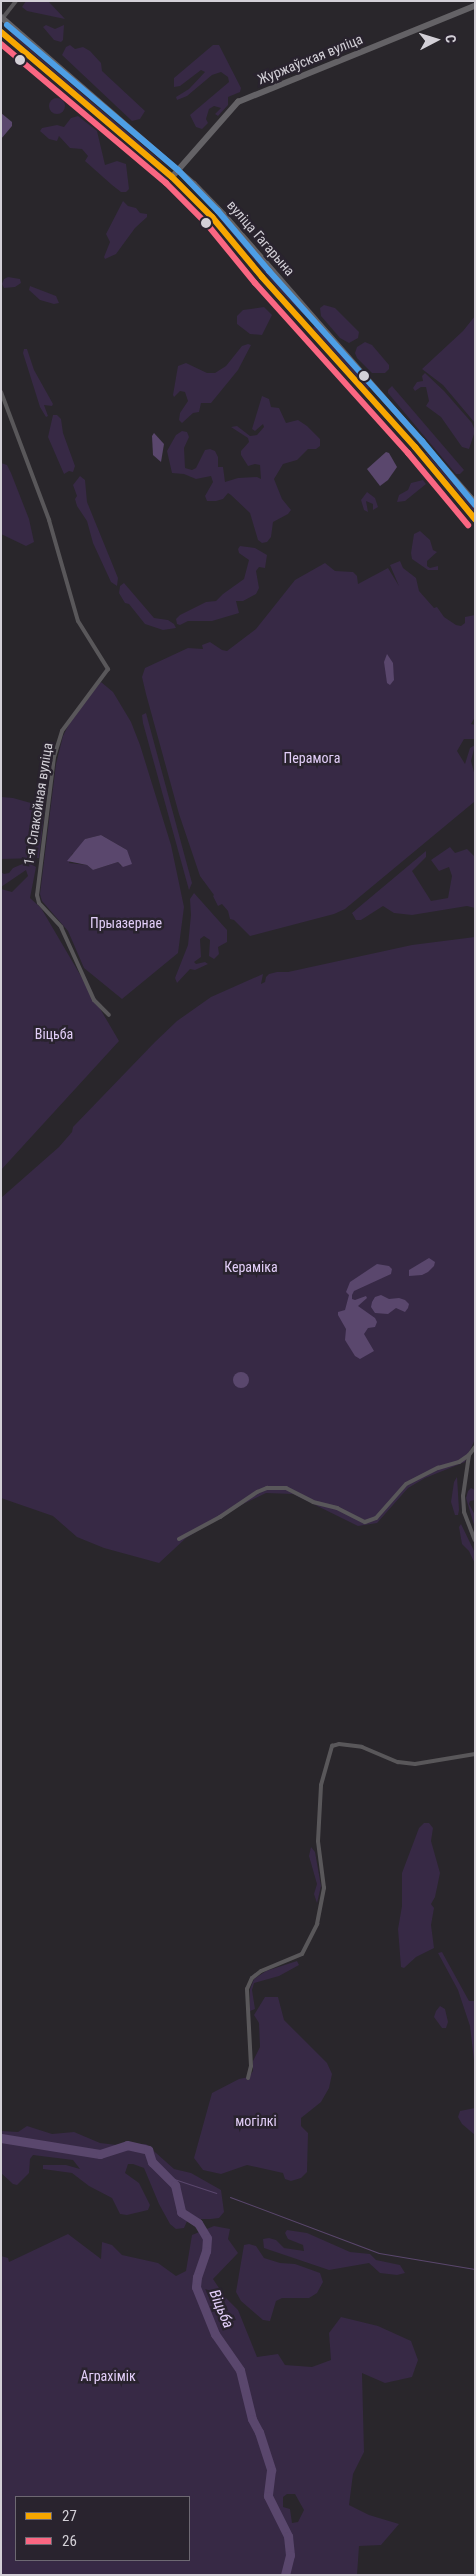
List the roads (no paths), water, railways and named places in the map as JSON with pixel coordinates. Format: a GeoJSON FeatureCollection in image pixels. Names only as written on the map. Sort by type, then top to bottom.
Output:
{"type":"FeatureCollection","features":[{"type":"Feature","properties":{"kind":"main road","name":"вуліца Гагарына"},"geometry":{"type":"LineString","coordinates":[[2,18],[178,170],[224,214],[309,314],[475,502]]}},
{"type":"Feature","properties":{"kind":"main road","name":"вуліца Гагарына"},"geometry":{"type":"LineString","coordinates":[[1,32],[172,177],[230,236],[301,321],[415,447],[475,519]]}},
{"type":"Feature","properties":{"kind":"main road"},"geometry":{"type":"LineString","coordinates":[[301,321],[308,320],[309,314]]}},
{"type":"Feature","properties":{"kind":"main road"},"geometry":{"type":"LineString","coordinates":[[311,332],[311,325],[318,324]]}},
{"type":"Feature","properties":{"kind":"main road"},"geometry":{"type":"LineString","coordinates":[[415,447],[422,447],[422,440]]}},
{"type":"Feature","properties":{"kind":"main road"},"geometry":{"type":"LineString","coordinates":[[423,457],[424,450],[431,450]]}},
{"type":"Feature","properties":{"kind":"street"},"geometry":{"type":"LineString","coordinates":[[2,18],[16,1]]}},
{"type":"Feature","properties":{"kind":"street","name":"Журжаўская вуліца"},"geometry":{"type":"LineString","coordinates":[[172,177],[238,102],[475,6]]}},
{"type":"Feature","properties":{"kind":"street","name":"1-я Спакойная вуліца"},"geometry":{"type":"LineString","coordinates":[[1,392],[49,520],[78,621],[108,669],[62,731],[54,757],[38,882],[39,903],[61,927],[94,1000],[109,1014]]}},
{"type":"Feature","properties":{"kind":"street"},"geometry":{"type":"LineString","coordinates":[[179,1539],[220,1517],[257,1492],[267,1488],[286,1488],[313,1502],[337,1508],[365,1522],[376,1518],[412,1480],[438,1468],[458,1462],[469,1455],[475,1447]]}},
{"type":"Feature","properties":{"kind":"street"},"geometry":{"type":"LineString","coordinates":[[469,1455],[463,1504],[464,1512],[475,1540]]}},
{"type":"Feature","properties":{"kind":"street"},"geometry":{"type":"LineString","coordinates":[[248,2078],[251,2066],[247,1989],[252,1978],[261,1971],[302,1954],[317,1924],[324,1888],[318,1841],[321,1785],[332,1746],[339,1744],[362,1747],[398,1762],[415,1764],[475,1754]]}},
{"type":"Feature","properties":{"kind":"waterway","name":"Віцьба"},"geometry":{"type":"LineString","coordinates":[[1,2138],[100,2154],[127,2145],[148,2150],[152,2162],[175,2185],[181,2212],[198,2223],[207,2238],[206,2251],[197,2277],[196,2287],[215,2334],[240,2370],[252,2419],[259,2432],[271,2470],[268,2496],[288,2536],[290,2555],[285,2575]]}},
{"type":"Feature","properties":{"kind":"waterway"},"geometry":{"type":"LineString","coordinates":[[165,2176],[216,2193]]}},
{"type":"Feature","properties":{"kind":"waterway"},"geometry":{"type":"LineString","coordinates":[[230,2197],[379,2253],[475,2269]]}},
{"type":"Feature","properties":{"kind":"park label","name":"Перамога"},"geometry":{"type":"Point","coordinates":[312,758]}},
{"type":"Feature","properties":{"kind":"park label","name":"Прыазернае"},"geometry":{"type":"Point","coordinates":[126,923]}},
{"type":"Feature","properties":{"kind":"park label","name":"Кераміка"},"geometry":{"type":"Point","coordinates":[251,1267]}},
{"type":"Feature","properties":{"kind":"park label","name":"могілкі"},"geometry":{"type":"Point","coordinates":[256,2121]}},
{"type":"Feature","properties":{"kind":"park label","name":"Аграхімік"},"geometry":{"type":"Point","coordinates":[108,2376]}}]}
